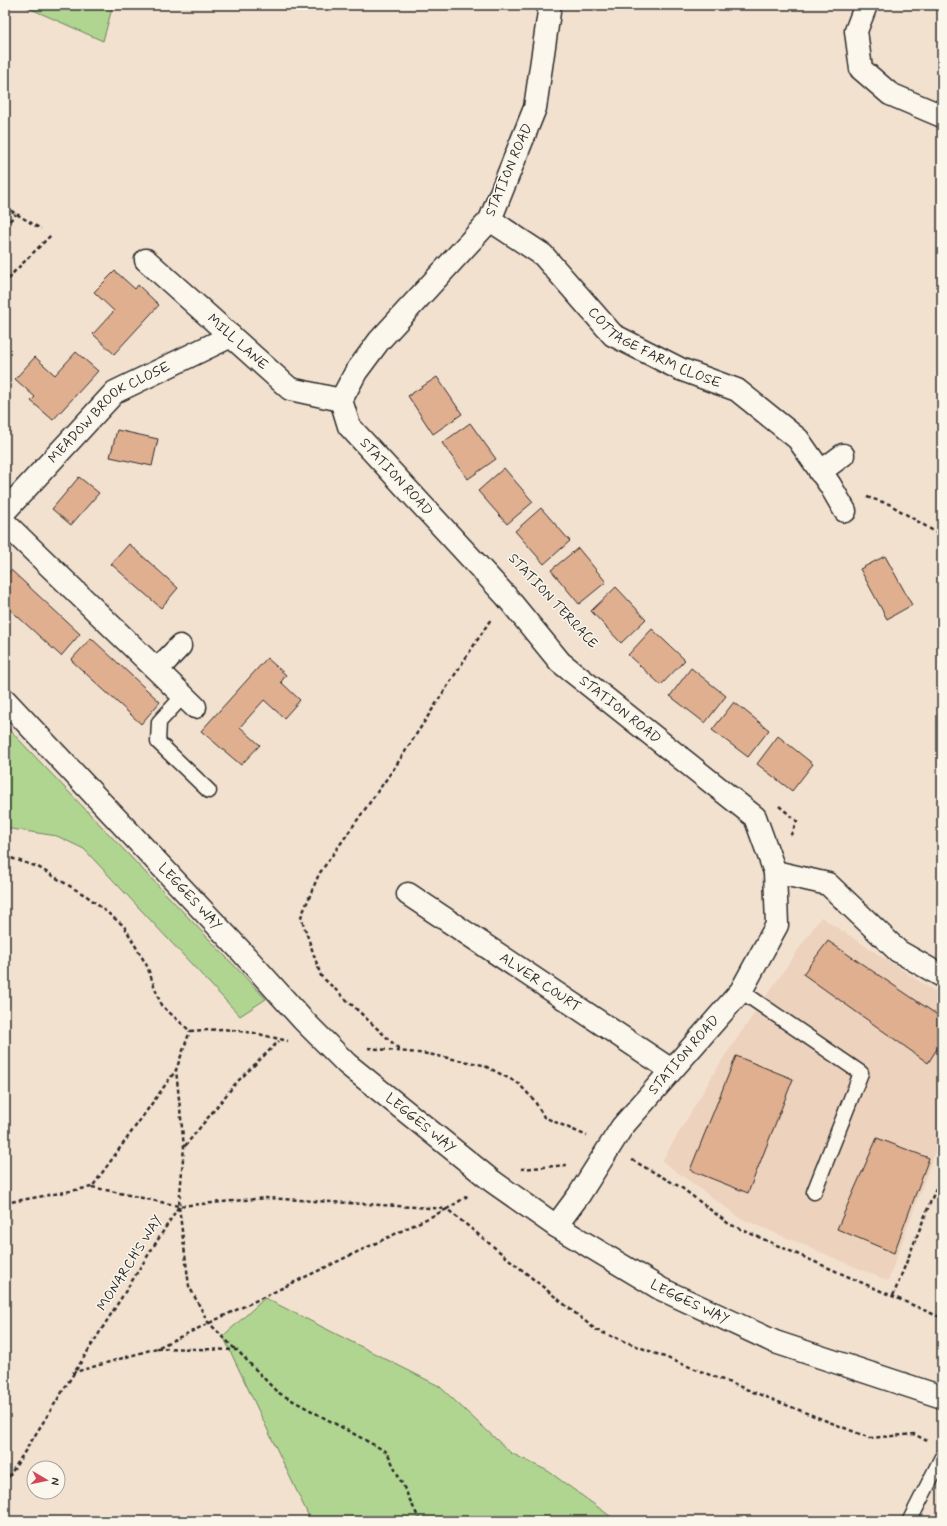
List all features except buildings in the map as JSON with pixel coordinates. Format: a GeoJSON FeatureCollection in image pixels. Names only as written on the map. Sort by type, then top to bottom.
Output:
{"type":"FeatureCollection","features":[{"type":"Feature","properties":{"kind":"street","name":"STATION ROAD"},"geometry":{"type":"LineString","coordinates":[[550,5],[535,108],[490,220],[379,341],[356,372],[341,400],[349,426],[354,432],[506,596],[560,662],[755,817],[775,872],[777,925],[741,991],[622,1127],[604,1153],[579,1195],[556,1226]]}},
{"type":"Feature","properties":{"kind":"street"},"geometry":{"type":"LineString","coordinates":[[866,5],[856,31],[860,69],[890,94],[942,116]]}},
{"type":"Feature","properties":{"kind":"street","name":"COTTAGE FARM CLOSE"},"geometry":{"type":"LineString","coordinates":[[490,220],[543,256],[613,335],[680,369],[737,390],[798,439],[845,511]]}},
{"type":"Feature","properties":{"kind":"street","name":"MILL LANE"},"geometry":{"type":"LineString","coordinates":[[146,260],[290,389],[341,400]]}},
{"type":"Feature","properties":{"kind":"street","name":"MEADOW BROOK CLOSE"},"geometry":{"type":"LineString","coordinates":[[5,511],[115,392],[231,336]]}},
{"type":"Feature","properties":{"kind":"street"},"geometry":{"type":"LineString","coordinates":[[825,479],[843,455]]}},
{"type":"Feature","properties":{"kind":"street"},"geometry":{"type":"LineString","coordinates":[[5,523],[190,701]]}},
{"type":"Feature","properties":{"kind":"street"},"geometry":{"type":"LineString","coordinates":[[158,669],[180,646]]}},
{"type":"Feature","properties":{"kind":"street","name":"LEGGES WAY"},"geometry":{"type":"LineString","coordinates":[[5,700],[240,950],[303,1020],[347,1064],[492,1181],[556,1226],[661,1288],[775,1342],[942,1397]]}},
{"type":"Feature","properties":{"kind":"street"},"geometry":{"type":"LineString","coordinates":[[775,872],[828,884],[898,951],[942,976]]}},
{"type":"Feature","properties":{"kind":"street","name":"ALVER COURT"},"geometry":{"type":"LineString","coordinates":[[408,894],[671,1070]]}},
{"type":"Feature","properties":{"kind":"lane"},"geometry":{"type":"LineString","coordinates":[[190,701],[159,722],[158,742],[209,791]]}},
{"type":"Feature","properties":{"kind":"lane"},"geometry":{"type":"LineString","coordinates":[[741,991],[862,1073],[814,1192]]}},
{"type":"Feature","properties":{"kind":"lane"},"geometry":{"type":"LineString","coordinates":[[911,1521],[910,1520],[942,1457]]}},
{"type":"Feature","properties":{"kind":"path"},"geometry":{"type":"LineString","coordinates":[[5,207],[41,229]]}},
{"type":"Feature","properties":{"kind":"path"},"geometry":{"type":"LineString","coordinates":[[5,226],[16,214]]}},
{"type":"Feature","properties":{"kind":"path"},"geometry":{"type":"LineString","coordinates":[[5,285],[14,272],[51,235]]}},
{"type":"Feature","properties":{"kind":"path"},"geometry":{"type":"LineString","coordinates":[[825,479],[889,504],[942,536]]}},
{"type":"Feature","properties":{"kind":"path"},"geometry":{"type":"LineString","coordinates":[[400,1050],[321,976],[301,917],[319,874],[395,767],[506,596]]}},
{"type":"Feature","properties":{"kind":"path"},"geometry":{"type":"LineString","coordinates":[[772,801],[797,821],[775,872]]}},
{"type":"Feature","properties":{"kind":"path"},"geometry":{"type":"LineString","coordinates":[[5,856],[38,867],[88,897],[124,926],[147,966],[161,1005],[190,1031],[224,1029],[254,1033],[293,1042]]}},
{"type":"Feature","properties":{"kind":"path","name":"MONARCH'S WAY"},"geometry":{"type":"LineString","coordinates":[[5,1483],[72,1373],[179,1206],[184,1147],[176,1070],[190,1031]]}},
{"type":"Feature","properties":{"kind":"path"},"geometry":{"type":"LineString","coordinates":[[184,1147],[236,1083],[279,1040]]}},
{"type":"Feature","properties":{"kind":"path"},"geometry":{"type":"LineString","coordinates":[[362,1047],[400,1050],[483,1065],[518,1083],[534,1100],[544,1117],[604,1153],[682,1188],[729,1224],[836,1273],[942,1318]]}},
{"type":"Feature","properties":{"kind":"path"},"geometry":{"type":"LineString","coordinates":[[92,1187],[176,1070]]}},
{"type":"Feature","properties":{"kind":"path"},"geometry":{"type":"LineString","coordinates":[[72,1373],[157,1348],[208,1322],[447,1209],[508,1170],[563,1165],[604,1153]]}},
{"type":"Feature","properties":{"kind":"path"},"geometry":{"type":"LineString","coordinates":[[893,1296],[942,1173]]}},
{"type":"Feature","properties":{"kind":"path"},"geometry":{"type":"LineString","coordinates":[[5,1203],[92,1187],[179,1206],[266,1198],[447,1209],[596,1330],[870,1438],[914,1434],[928,1441]]}},
{"type":"Feature","properties":{"kind":"path"},"geometry":{"type":"LineString","coordinates":[[179,1206],[189,1286],[208,1322],[277,1392],[387,1452],[420,1521]]}},
{"type":"Feature","properties":{"kind":"path"},"geometry":{"type":"LineString","coordinates":[[157,1348],[236,1350]]}},
{"type":"Feature","properties":{"kind":"shaded area"},"geometry":{"type":"Polygon","coordinates":[[[821,917],[942,996],[942,1133],[888,1281],[740,1218],[662,1161],[722,1060],[821,917]]]}},
{"type":"Feature","properties":{"kind":"green space"},"geometry":{"type":"Polygon","coordinates":[[[22,5],[113,5],[103,41],[22,5]]]}},
{"type":"Feature","properties":{"kind":"green space"},"geometry":{"type":"Polygon","coordinates":[[[5,725],[266,999],[240,1016],[84,849],[57,836],[5,828],[5,725]]]}},
{"type":"Feature","properties":{"kind":"green space"},"geometry":{"type":"Polygon","coordinates":[[[265,1298],[439,1386],[511,1453],[548,1471],[617,1521],[311,1521],[223,1336],[265,1298]]]}}]}
